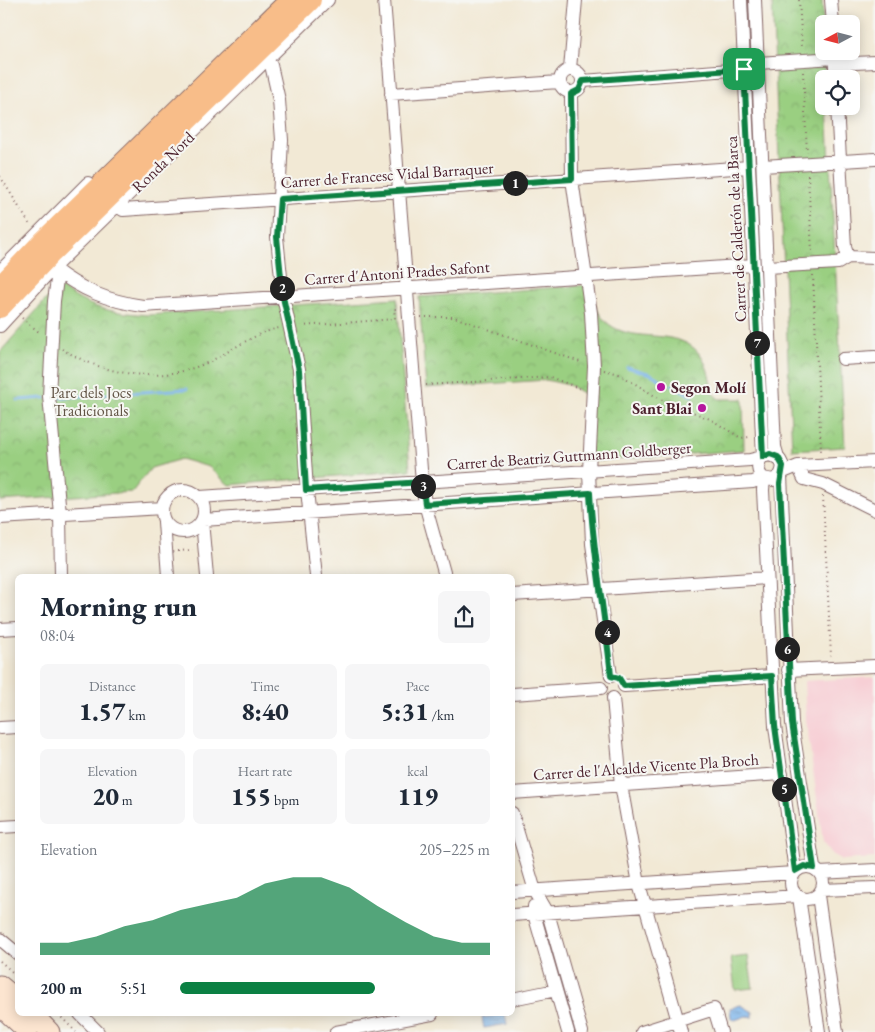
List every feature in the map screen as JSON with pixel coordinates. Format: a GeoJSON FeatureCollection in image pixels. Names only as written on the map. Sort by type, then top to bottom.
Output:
{"type":"FeatureCollection","features":[{"type":"Feature","properties":{"kind":"main road","name":"Ronda Nord"},"geometry":{"type":"LineString","coordinates":[[0,286],[42,242],[290,0]]}},
{"type":"Feature","properties":{"kind":"main road","name":"Ronda Nord"},"geometry":{"type":"LineString","coordinates":[[0,308],[52,253],[311,0]]}},
{"type":"Feature","properties":{"kind":"street"},"geometry":{"type":"LineString","coordinates":[[0,271],[35,234],[276,0]]}},
{"type":"Feature","properties":{"kind":"street","name":"Ronda Nord"},"geometry":{"type":"LineString","coordinates":[[0,326],[117,206],[328,0]]}},
{"type":"Feature","properties":{"kind":"street"},"geometry":{"type":"LineString","coordinates":[[384,0],[422,482],[425,504],[444,574]]}},
{"type":"Feature","properties":{"kind":"street"},"geometry":{"type":"LineString","coordinates":[[570,69],[576,0]]}},
{"type":"Feature","properties":{"kind":"street","name":"Carrer de Calderón de la Barca"},"geometry":{"type":"LineString","coordinates":[[741,0],[762,458]]}},
{"type":"Feature","properties":{"kind":"street","name":"Carrer de Calderón de la Barca"},"geometry":{"type":"LineString","coordinates":[[755,0],[775,447],[779,458]]}},
{"type":"Feature","properties":{"kind":"street"},"geometry":{"type":"LineString","coordinates":[[831,0],[832,15]]}},
{"type":"Feature","properties":{"kind":"street"},"geometry":{"type":"LineString","coordinates":[[758,63],[815,59]]}},
{"type":"Feature","properties":{"kind":"street"},"geometry":{"type":"LineString","coordinates":[[855,60],[875,62]]}},
{"type":"Feature","properties":{"kind":"street"},"geometry":{"type":"LineString","coordinates":[[271,65],[280,108],[282,140],[277,237],[283,297],[299,370],[306,490],[316,574]]}},
{"type":"Feature","properties":{"kind":"street"},"geometry":{"type":"LineString","coordinates":[[571,94],[563,90],[559,82],[562,73],[570,69],[578,72],[583,81]]}},
{"type":"Feature","properties":{"kind":"street"},"geometry":{"type":"LineString","coordinates":[[583,81],[744,69]]}},
{"type":"Feature","properties":{"kind":"street"},"geometry":{"type":"LineString","coordinates":[[571,94],[579,90],[583,81]]}},
{"type":"Feature","properties":{"kind":"street"},"geometry":{"type":"LineString","coordinates":[[391,94],[559,82]]}},
{"type":"Feature","properties":{"kind":"street"},"geometry":{"type":"LineString","coordinates":[[571,94],[572,179],[584,277],[591,313],[592,395],[588,471],[592,544],[606,628],[611,676]]}},
{"type":"Feature","properties":{"kind":"street"},"geometry":{"type":"LineString","coordinates":[[837,115],[848,257]]}},
{"type":"Feature","properties":{"kind":"street"},"geometry":{"type":"LineString","coordinates":[[763,166],[875,160]]}},
{"type":"Feature","properties":{"kind":"street","name":"Carrer de Francesc Vidal Barraquer"},"geometry":{"type":"LineString","coordinates":[[117,206],[122,210],[749,167]]}},
{"type":"Feature","properties":{"kind":"street"},"geometry":{"type":"LineString","coordinates":[[767,267],[838,263],[848,257],[875,258]]}},
{"type":"Feature","properties":{"kind":"street","name":"Carrer d'Antoni Prades Safont"},"geometry":{"type":"LineString","coordinates":[[56,270],[84,290],[114,302],[143,306],[754,265]]}},
{"type":"Feature","properties":{"kind":"street"},"geometry":{"type":"LineString","coordinates":[[56,270],[49,398],[60,514],[61,574]]}},
{"type":"Feature","properties":{"kind":"street"},"geometry":{"type":"LineString","coordinates":[[843,358],[875,357]]}},
{"type":"Feature","properties":{"kind":"street"},"geometry":{"type":"LineString","coordinates":[[819,1032],[798,897],[790,885],[794,872],[775,726],[763,490],[764,478],[758,472],[758,465],[762,458],[770,454],[798,466],[804,478],[823,484],[875,510]]}},
{"type":"Feature","properties":{"kind":"street","name":"Carrer de Beatriz Guttmann Goldberger"},"geometry":{"type":"LineString","coordinates":[[200,497],[762,458]]}},
{"type":"Feature","properties":{"kind":"street"},"geometry":{"type":"LineString","coordinates":[[779,458],[783,466],[781,474],[788,670],[792,723],[817,871],[823,882],[819,893],[837,1032]]}},
{"type":"Feature","properties":{"kind":"street"},"geometry":{"type":"LineString","coordinates":[[164,522],[176,531],[191,531],[202,521],[752,482],[764,478],[773,480],[798,466],[875,462]]}},
{"type":"Feature","properties":{"kind":"street"},"geometry":{"type":"LineString","coordinates":[[168,574],[162,508],[167,496],[178,490],[190,490],[200,497],[205,508],[202,521],[207,574]]}},
{"type":"Feature","properties":{"kind":"street"},"geometry":{"type":"LineString","coordinates":[[0,518],[162,508]]}},
{"type":"Feature","properties":{"kind":"street"},"geometry":{"type":"LineString","coordinates":[[515,595],[767,578]]}},
{"type":"Feature","properties":{"kind":"street"},"geometry":{"type":"LineString","coordinates":[[0,629],[15,628]]}},
{"type":"Feature","properties":{"kind":"street"},"geometry":{"type":"LineString","coordinates":[[788,670],[875,666]]}},
{"type":"Feature","properties":{"kind":"street"},"geometry":{"type":"LineString","coordinates":[[611,676],[619,678],[624,686],[620,695],[613,698],[604,694],[601,688],[603,680],[611,676]]}},
{"type":"Feature","properties":{"kind":"street"},"geometry":{"type":"LineString","coordinates":[[624,686],[772,676]]}},
{"type":"Feature","properties":{"kind":"street"},"geometry":{"type":"LineString","coordinates":[[515,694],[601,688]]}},
{"type":"Feature","properties":{"kind":"street"},"geometry":{"type":"LineString","coordinates":[[613,698],[621,786],[639,884],[679,1026]]}},
{"type":"Feature","properties":{"kind":"street"},"geometry":{"type":"LineString","coordinates":[[0,728],[15,727]]}},
{"type":"Feature","properties":{"kind":"street","name":"Carrer de l'Alcalde Vicente Pla Broch"},"geometry":{"type":"LineString","coordinates":[[515,793],[782,774]]}},
{"type":"Feature","properties":{"kind":"street"},"geometry":{"type":"LineString","coordinates":[[515,823],[535,891],[548,913],[582,1032]]}},
{"type":"Feature","properties":{"kind":"street"},"geometry":{"type":"LineString","coordinates":[[0,827],[15,826]]}},
{"type":"Feature","properties":{"kind":"street"},"geometry":{"type":"LineString","coordinates":[[515,892],[794,872],[804,866],[817,871],[875,870]]}},
{"type":"Feature","properties":{"kind":"street"},"geometry":{"type":"LineString","coordinates":[[515,915],[798,897],[809,899],[819,893],[875,888]]}},
{"type":"Feature","properties":{"kind":"street"},"geometry":{"type":"LineString","coordinates":[[535,891],[534,914],[568,1032]]}},
{"type":"Feature","properties":{"kind":"street"},"geometry":{"type":"LineString","coordinates":[[0,939],[15,939]]}},
{"type":"Feature","properties":{"kind":"street"},"geometry":{"type":"LineString","coordinates":[[0,939],[15,951]]}},
{"type":"Feature","properties":{"kind":"street"},"geometry":{"type":"LineString","coordinates":[[0,985],[15,998]]}},
{"type":"Feature","properties":{"kind":"street"},"geometry":{"type":"LineString","coordinates":[[515,997],[556,990]]}},
{"type":"Feature","properties":{"kind":"street"},"geometry":{"type":"LineString","coordinates":[[0,1006],[28,1032]]}},
{"type":"Feature","properties":{"kind":"street"},"geometry":{"type":"LineString","coordinates":[[642,1032],[679,1026],[714,1009],[721,1032]]}},
{"type":"Feature","properties":{"kind":"street"},"geometry":{"type":"LineString","coordinates":[[34,1016],[50,1032]]}},
{"type":"Feature","properties":{"kind":"street"},"geometry":{"type":"LineString","coordinates":[[82,1016],[98,1032]]}},
{"type":"Feature","properties":{"kind":"street"},"geometry":{"type":"LineString","coordinates":[[336,1032],[420,1016]]}},
{"type":"Feature","properties":{"kind":"path"},"geometry":{"type":"LineString","coordinates":[[799,0],[821,451]]}},
{"type":"Feature","properties":{"kind":"path"},"geometry":{"type":"LineString","coordinates":[[0,176],[35,234]]}},
{"type":"Feature","properties":{"kind":"path"},"geometry":{"type":"LineString","coordinates":[[18,315],[51,342],[75,357],[120,374],[168,375],[204,364],[265,331],[289,326],[395,319],[394,309],[408,308]]}},
{"type":"Feature","properties":{"kind":"path"},"geometry":{"type":"LineString","coordinates":[[424,386],[550,377],[569,382],[592,395]]}},
{"type":"Feature","properties":{"kind":"path"},"geometry":{"type":"LineString","coordinates":[[823,484],[832,668]]}},
{"type":"Feature","properties":{"kind":"path"},"geometry":{"type":"LineString","coordinates":[[166,552],[205,549]]}},
{"type":"Feature","properties":{"kind":"path"},"geometry":{"type":"LineString","coordinates":[[0,961],[15,974]]}},
{"type":"Feature","properties":{"kind":"path"},"geometry":{"type":"LineString","coordinates":[[60,1016],[76,1032]]}},
{"type":"Feature","properties":{"kind":"shaded area"},"geometry":{"type":"Polygon","coordinates":[[[875,677],[875,858],[842,860],[833,855],[823,842],[806,719],[804,681],[875,677]]]}},
{"type":"Feature","properties":{"kind":"green space"},"geometry":{"type":"Polygon","coordinates":[[[772,0],[822,0],[823,15],[815,15],[815,60],[825,60],[826,70],[815,70],[815,115],[827,115],[845,447],[792,450],[772,0]]]}},
{"type":"Feature","properties":{"kind":"green space"},"geometry":{"type":"Polygon","coordinates":[[[590,285],[599,313],[614,327],[632,334],[673,339],[691,346],[705,363],[712,393],[719,399],[743,399],[744,450],[585,462],[588,396],[569,385],[546,380],[426,388],[419,297],[590,285]]]}},
{"type":"Feature","properties":{"kind":"green space","name":"Parc dels Jocs Tradicionals"},"geometry":{"type":"Polygon","coordinates":[[[58,286],[80,300],[100,308],[148,315],[397,298],[410,470],[229,485],[209,467],[181,459],[151,468],[132,492],[0,501],[0,352],[58,286]]]}},
{"type":"Feature","properties":{"kind":"green space"},"geometry":{"type":"Polygon","coordinates":[[[748,956],[753,988],[735,990],[731,958],[748,956]]]}},
{"type":"Feature","properties":{"kind":"water"},"geometry":{"type":"Polygon","coordinates":[[[741,1005],[753,1012],[753,1017],[746,1016],[735,1020],[731,1018],[730,1008],[741,1005]]]}},
{"type":"Feature","properties":{"kind":"water"},"geometry":{"type":"Polygon","coordinates":[[[505,1016],[507,1024],[484,1028],[482,1018],[505,1016]]]}},
{"type":"Feature","properties":{"kind":"waterway"},"geometry":{"type":"LineString","coordinates":[[627,367],[651,374],[664,382]]}},
{"type":"Feature","properties":{"kind":"waterway"},"geometry":{"type":"LineString","coordinates":[[672,385],[692,396]]}},
{"type":"Feature","properties":{"kind":"waterway"},"geometry":{"type":"LineString","coordinates":[[51,398],[187,389]]}},
{"type":"Feature","properties":{"kind":"waterway"},"geometry":{"type":"LineString","coordinates":[[18,400],[45,398]]}},
{"type":"Feature","properties":{"kind":"place","name":"Segon Molí"},"geometry":{"type":"Point","coordinates":[661,387]}},
{"type":"Feature","properties":{"kind":"place","name":"Sant Blai"},"geometry":{"type":"Point","coordinates":[702,408]}},
{"type":"Feature","properties":{"kind":"route"},"geometry":{"type":"LineString","coordinates":[[744,69],[763,457],[770,454],[778,457],[783,466],[780,484],[792,723],[814,868],[804,866],[795,871],[775,726],[772,676],[624,686],[619,678],[611,676],[606,628],[592,544],[590,493],[425,504],[422,482],[306,490],[299,370],[283,297],[277,237],[280,199],[572,179],[571,94],[579,90],[583,81],[744,69]]}}]}
